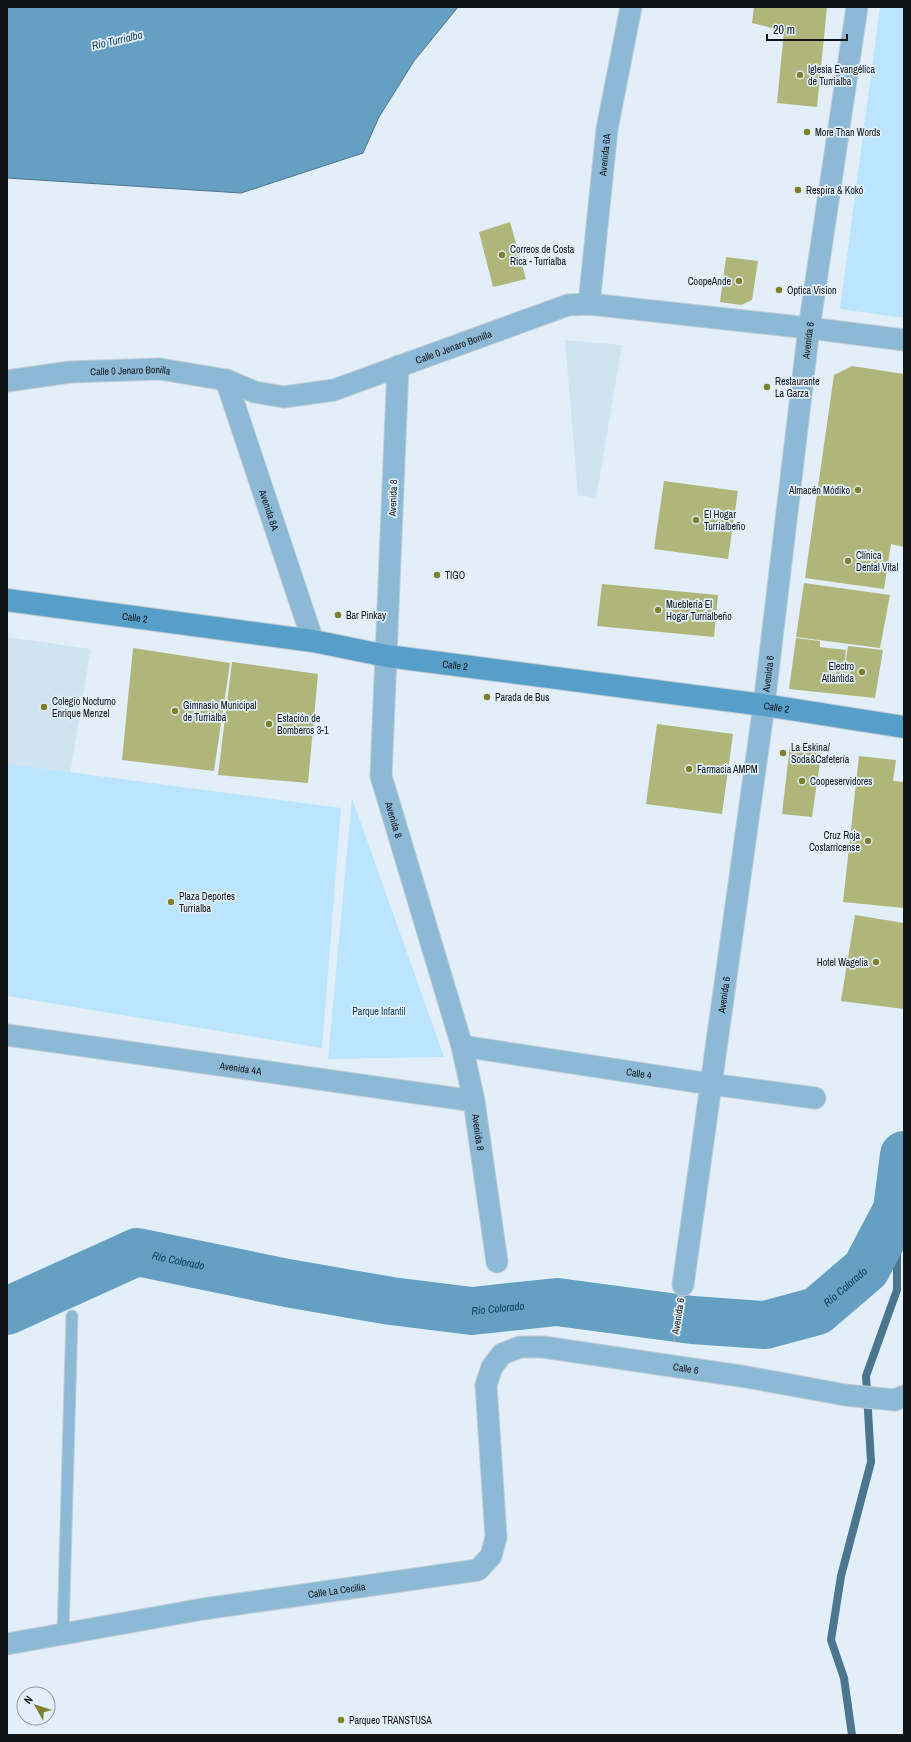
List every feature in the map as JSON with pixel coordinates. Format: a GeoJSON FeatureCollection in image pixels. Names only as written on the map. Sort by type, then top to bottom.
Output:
{"type":"FeatureCollection","features":[{"type":"Feature","properties":{"kind":"main road","name":"Calle 2"},"geometry":{"type":"LineString","coordinates":[[7,600],[313,641],[387,656],[764,704],[904,727]]}},
{"type":"Feature","properties":{"kind":"street","name":"Avenida 6A"},"geometry":{"type":"LineString","coordinates":[[589,304],[607,129],[631,7]]}},
{"type":"Feature","properties":{"kind":"street","name":"Avenida 6"},"geometry":{"type":"LineString","coordinates":[[683,1285],[764,704],[809,328],[858,7]]}},
{"type":"Feature","properties":{"kind":"street","name":"Calle 0 Jenaro Bonilla"},"geometry":{"type":"LineString","coordinates":[[7,381],[70,372],[160,368],[226,380],[255,392],[284,397],[334,390],[568,305],[589,304],[904,340]]}},
{"type":"Feature","properties":{"kind":"street","name":"Avenida 8"},"geometry":{"type":"LineString","coordinates":[[398,366],[381,776],[462,1046],[474,1102],[497,1262]]}},
{"type":"Feature","properties":{"kind":"street","name":"Avenida 8A"},"geometry":{"type":"LineString","coordinates":[[226,380],[313,641]]}},
{"type":"Feature","properties":{"kind":"street","name":"Avenida 4A"},"geometry":{"type":"LineString","coordinates":[[7,1035],[474,1102]]}},
{"type":"Feature","properties":{"kind":"street","name":"Calle 4"},"geometry":{"type":"LineString","coordinates":[[462,1046],[710,1084],[815,1098]]}},
{"type":"Feature","properties":{"kind":"street","name":"Calle 6"},"geometry":{"type":"LineString","coordinates":[[486,1385],[492,1368],[502,1354],[520,1347],[543,1347],[670,1365],[845,1395],[899,1398]]}},
{"type":"Feature","properties":{"kind":"street","name":"Calle La Cecilia"},"geometry":{"type":"LineString","coordinates":[[7,1644],[203,1609],[478,1570],[491,1556],[496,1537],[486,1385]]}},
{"type":"Feature","properties":{"kind":"lane"},"geometry":{"type":"LineString","coordinates":[[63,1634],[72,1316]]}},
{"type":"Feature","properties":{"kind":"path","name":"Avenida 6"},"geometry":{"type":"LineString","coordinates":[[670,1365],[683,1285]]}},
{"type":"Feature","properties":{"kind":"shaded area"},"geometry":{"type":"Polygon","coordinates":[[[565,340],[622,345],[596,499],[578,495],[565,340]]]}},
{"type":"Feature","properties":{"kind":"shaded area","name":"Colegio Nocturno Enrique Menzel"},"geometry":{"type":"Polygon","coordinates":[[[7,637],[91,649],[70,774],[7,765],[7,637]]]}},
{"type":"Feature","properties":{"kind":"green space"},"geometry":{"type":"Polygon","coordinates":[[[880,7],[904,7],[904,318],[840,309],[880,7]]]}},
{"type":"Feature","properties":{"kind":"green space","name":"Plaza Deportes Turrialba"},"geometry":{"type":"Polygon","coordinates":[[[7,764],[341,808],[322,1048],[7,996],[7,764]]]}},
{"type":"Feature","properties":{"kind":"green space","name":"Parque Infantil"},"geometry":{"type":"Polygon","coordinates":[[[352,798],[444,1057],[328,1059],[352,798]]]}},
{"type":"Feature","properties":{"kind":"water","name":"Río Turrialba"},"geometry":{"type":"Polygon","coordinates":[[[7,7],[458,7],[414,61],[379,117],[363,153],[241,193],[7,178],[7,7]]]}},
{"type":"Feature","properties":{"kind":"building","name":"Iglesia Evangélica de Turrialba"},"geometry":{"type":"Polygon","coordinates":[[[754,7],[827,7],[817,107],[777,103],[784,31],[752,23],[754,7]]]}},
{"type":"Feature","properties":{"kind":"building","name":"Correos de Costa Rica - Turrialba"},"geometry":{"type":"Polygon","coordinates":[[[510,222],[526,279],[493,287],[479,232],[510,222]]]}},
{"type":"Feature","properties":{"kind":"building","name":"CoopeAnde"},"geometry":{"type":"Polygon","coordinates":[[[726,257],[758,261],[752,300],[741,305],[720,302],[726,257]]]}},
{"type":"Feature","properties":{"kind":"building","name":"Almacén Módiko"},"geometry":{"type":"Polygon","coordinates":[[[852,366],[904,374],[904,547],[891,544],[884,589],[805,578],[834,375],[852,366]]]}},
{"type":"Feature","properties":{"kind":"building","name":"El Hogar Turrialbeño"},"geometry":{"type":"Polygon","coordinates":[[[664,481],[738,491],[728,559],[654,549],[664,481]]]}},
{"type":"Feature","properties":{"kind":"building"},"geometry":{"type":"Polygon","coordinates":[[[804,583],[890,595],[880,648],[796,637],[804,583]]]}},
{"type":"Feature","properties":{"kind":"building","name":"Mueblería El Hogar Turrialbeño"},"geometry":{"type":"Polygon","coordinates":[[[602,584],[718,595],[714,637],[597,626],[602,584]]]}},
{"type":"Feature","properties":{"kind":"building"},"geometry":{"type":"Polygon","coordinates":[[[796,638],[820,641],[820,647],[846,650],[842,682],[848,646],[883,650],[875,698],[789,689],[796,638]]]}},
{"type":"Feature","properties":{"kind":"building","name":"Gimnasio Municipal de Turrialba"},"geometry":{"type":"Polygon","coordinates":[[[133,648],[230,663],[214,771],[122,760],[133,648]]]}},
{"type":"Feature","properties":{"kind":"building","name":"Estación de Bomberos 3-1"},"geometry":{"type":"Polygon","coordinates":[[[232,662],[318,674],[308,783],[218,775],[232,662]]]}},
{"type":"Feature","properties":{"kind":"building","name":"Farmacia AMPM"},"geometry":{"type":"Polygon","coordinates":[[[657,724],[733,734],[722,814],[646,804],[657,724]]]}},
{"type":"Feature","properties":{"kind":"building","name":"Coopeservidores"},"geometry":{"type":"Polygon","coordinates":[[[790,745],[822,749],[812,817],[782,814],[790,745]]]}},
{"type":"Feature","properties":{"kind":"building","name":"Cruz Roja Costarricense"},"geometry":{"type":"Polygon","coordinates":[[[859,756],[896,760],[893,781],[904,782],[904,908],[843,902],[859,756]]]}},
{"type":"Feature","properties":{"kind":"building","name":"Hotel Wagelia"},"geometry":{"type":"Polygon","coordinates":[[[855,915],[904,923],[904,1009],[841,1001],[855,915]]]}},
{"type":"Feature","properties":{"kind":"waterway","name":"Río Colorado"},"geometry":{"type":"LineString","coordinates":[[7,1311],[137,1252],[287,1283],[391,1301],[472,1311],[557,1302],[692,1320],[765,1325],[817,1311],[866,1269],[897,1210],[904,1155]]}},
{"type":"Feature","properties":{"kind":"waterway"},"geometry":{"type":"LineString","coordinates":[[852,1735],[844,1678],[831,1640],[841,1576],[871,1462],[866,1376],[897,1290],[897,1210]]}},
{"type":"Feature","properties":{"kind":"place","name":"Iglesia Evangélica de Turrialba"},"geometry":{"type":"Point","coordinates":[800,75]}},
{"type":"Feature","properties":{"kind":"place","name":"More Than Words"},"geometry":{"type":"Point","coordinates":[807,132]}},
{"type":"Feature","properties":{"kind":"place","name":"Respira & Kokó"},"geometry":{"type":"Point","coordinates":[798,190]}},
{"type":"Feature","properties":{"kind":"place","name":"Correos de Costa Rica - Turrialba"},"geometry":{"type":"Point","coordinates":[502,255]}},
{"type":"Feature","properties":{"kind":"place","name":"CoopeAnde"},"geometry":{"type":"Point","coordinates":[739,281]}},
{"type":"Feature","properties":{"kind":"place","name":"Optica Vision"},"geometry":{"type":"Point","coordinates":[779,290]}},
{"type":"Feature","properties":{"kind":"place","name":"Restaurante La Garza"},"geometry":{"type":"Point","coordinates":[767,387]}},
{"type":"Feature","properties":{"kind":"place","name":"Almacén Módiko"},"geometry":{"type":"Point","coordinates":[858,490]}},
{"type":"Feature","properties":{"kind":"place","name":"El Hogar Turrialbeño"},"geometry":{"type":"Point","coordinates":[696,520]}},
{"type":"Feature","properties":{"kind":"place","name":"Clínica Dental Vital"},"geometry":{"type":"Point","coordinates":[848,561]}},
{"type":"Feature","properties":{"kind":"place","name":"TIGO"},"geometry":{"type":"Point","coordinates":[437,575]}},
{"type":"Feature","properties":{"kind":"place","name":"Mueblería El Hogar Turrialbeño"},"geometry":{"type":"Point","coordinates":[658,610]}},
{"type":"Feature","properties":{"kind":"place","name":"Bar Pinkay"},"geometry":{"type":"Point","coordinates":[338,615]}},
{"type":"Feature","properties":{"kind":"place","name":"Electro Atlántida"},"geometry":{"type":"Point","coordinates":[862,672]}},
{"type":"Feature","properties":{"kind":"place","name":"Parada de Bus"},"geometry":{"type":"Point","coordinates":[487,697]}},
{"type":"Feature","properties":{"kind":"place","name":"Colegio Nocturno Enrique Menzel"},"geometry":{"type":"Point","coordinates":[44,707]}},
{"type":"Feature","properties":{"kind":"place","name":"Gimnasio Municipal de Turrialba"},"geometry":{"type":"Point","coordinates":[175,711]}},
{"type":"Feature","properties":{"kind":"place","name":"Estación de Bomberos 3-1"},"geometry":{"type":"Point","coordinates":[269,724]}},
{"type":"Feature","properties":{"kind":"place","name":"La Eskina/ Soda&Cafetería"},"geometry":{"type":"Point","coordinates":[783,753]}},
{"type":"Feature","properties":{"kind":"place","name":"Farmacia AMPM"},"geometry":{"type":"Point","coordinates":[689,769]}},
{"type":"Feature","properties":{"kind":"place","name":"Coopeservidores"},"geometry":{"type":"Point","coordinates":[802,781]}},
{"type":"Feature","properties":{"kind":"place","name":"Cruz Roja Costarricense"},"geometry":{"type":"Point","coordinates":[868,841]}},
{"type":"Feature","properties":{"kind":"place","name":"Plaza Deportes Turrialba"},"geometry":{"type":"Point","coordinates":[171,902]}},
{"type":"Feature","properties":{"kind":"place","name":"Hotel Wagelia"},"geometry":{"type":"Point","coordinates":[876,962]}},
{"type":"Feature","properties":{"kind":"place","name":"Parqueo TRANSTUSA"},"geometry":{"type":"Point","coordinates":[341,1720]}}]}
